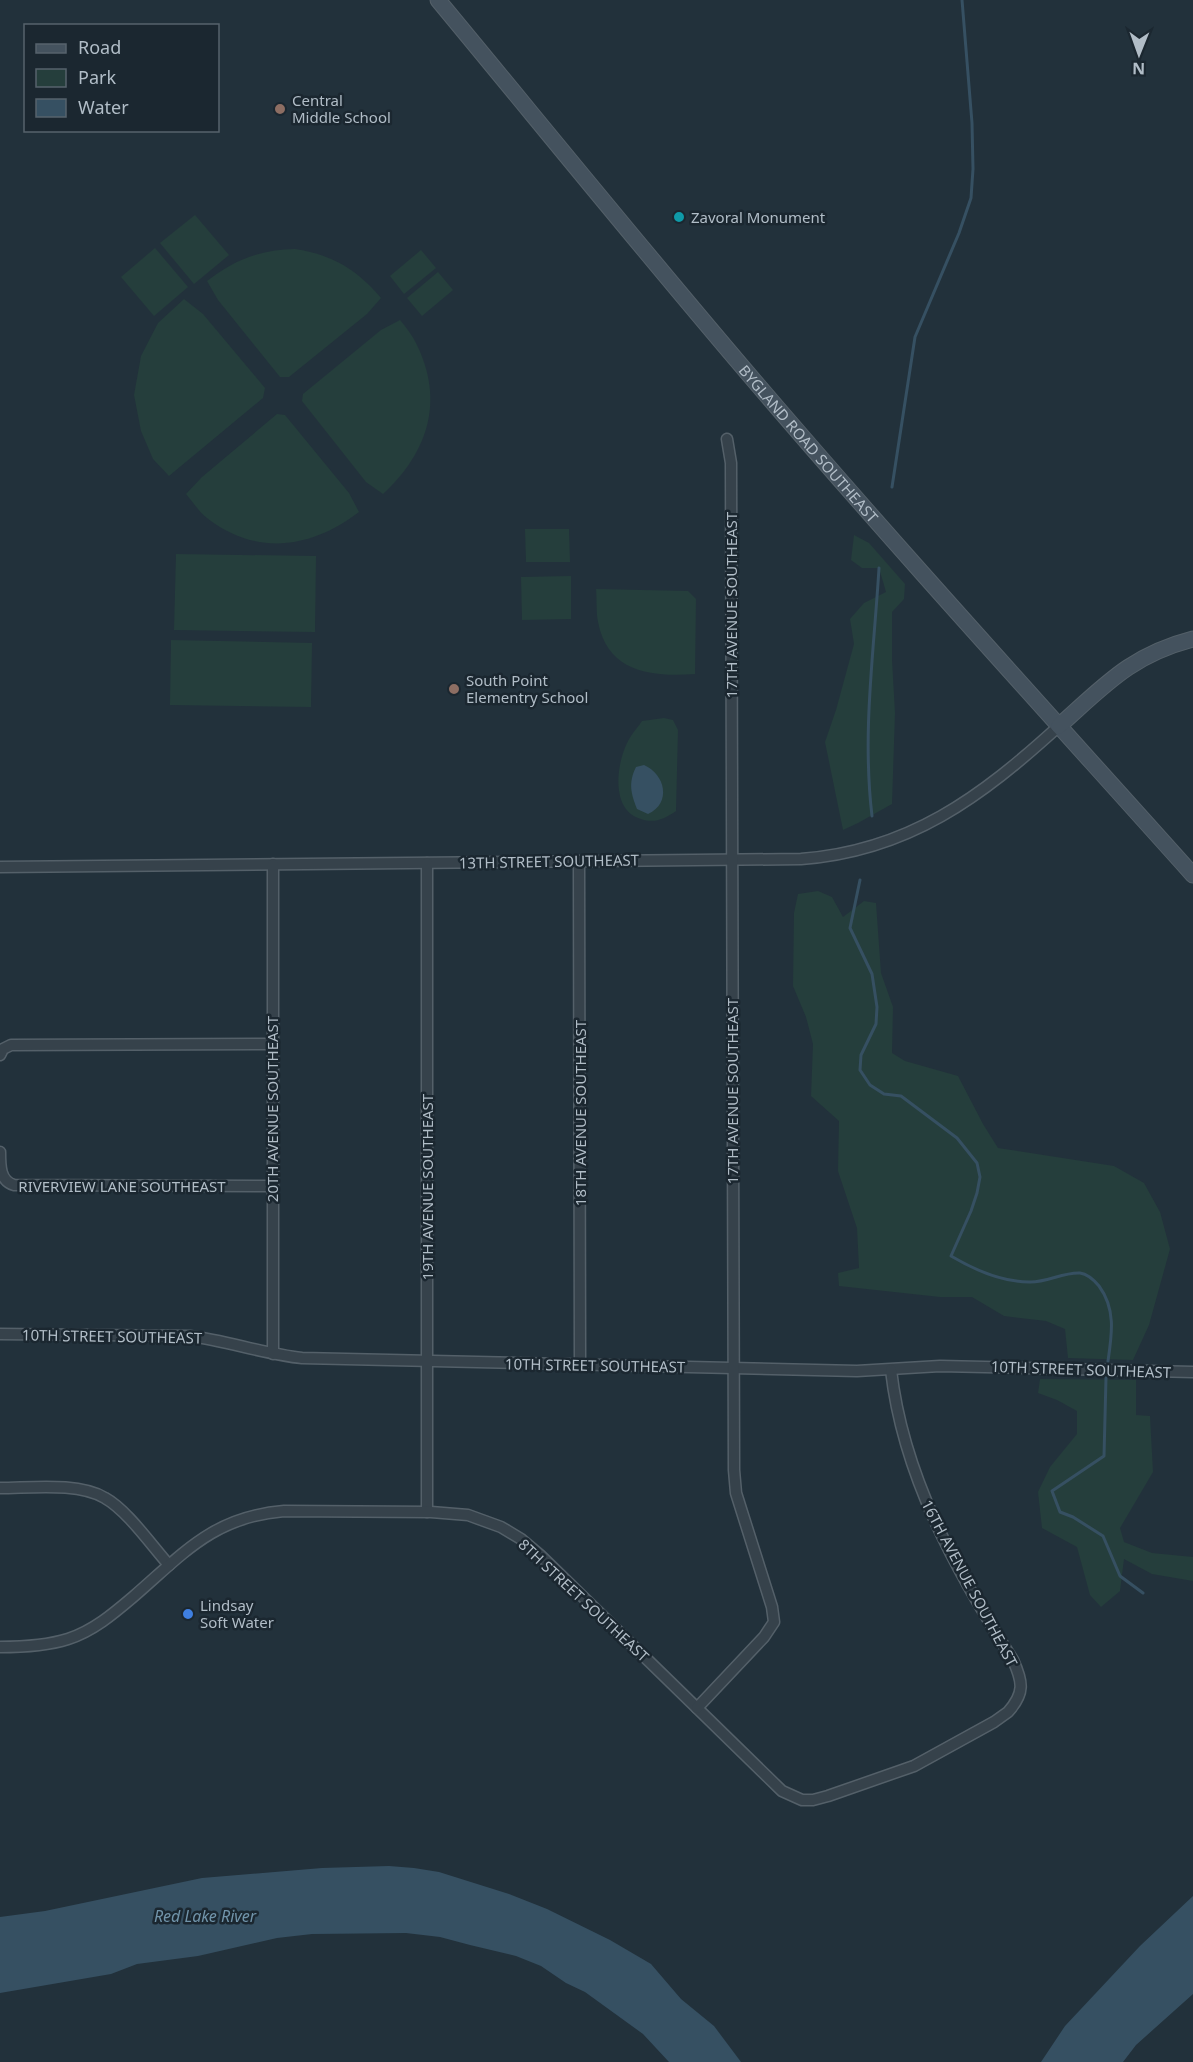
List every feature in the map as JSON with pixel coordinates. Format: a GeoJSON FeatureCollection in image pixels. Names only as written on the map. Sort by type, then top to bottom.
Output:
{"type":"FeatureCollection","features":[{"type":"Feature","properties":{"kind":"street","name":"BYGLAND ROAD SOUTHEAST"},"geometry":{"type":"LineString","coordinates":[[438,0],[758,386],[964,622],[1193,875]]}},
{"type":"Feature","properties":{"kind":"street","name":"17TH AVENUE SOUTHEAST"},"geometry":{"type":"LineString","coordinates":[[697,1708],[764,1637],[774,1622],[772,1607],[736,1493],[734,1470],[731,463],[727,439]]}},
{"type":"Feature","properties":{"kind":"street"},"geometry":{"type":"LineString","coordinates":[[1059,726],[1127,666],[1162,648],[1193,639]]}},
{"type":"Feature","properties":{"kind":"street"},"geometry":{"type":"LineString","coordinates":[[1162,648],[1193,646]]}},
{"type":"Feature","properties":{"kind":"street","name":"13TH STREET SOUTHEAST"},"geometry":{"type":"LineString","coordinates":[[0,867],[824,857],[863,849],[902,836],[941,817],[982,790],[1059,726]]}},
{"type":"Feature","properties":{"kind":"street","name":"18TH AVENUE SOUTHEAST"},"geometry":{"type":"LineString","coordinates":[[579,861],[580,1364]]}},
{"type":"Feature","properties":{"kind":"street","name":"19TH AVENUE SOUTHEAST"},"geometry":{"type":"LineString","coordinates":[[426,1512],[427,863]]}},
{"type":"Feature","properties":{"kind":"street","name":"20TH AVENUE SOUTHEAST"},"geometry":{"type":"LineString","coordinates":[[273,864],[273,1354]]}},
{"type":"Feature","properties":{"kind":"street"},"geometry":{"type":"LineString","coordinates":[[0,1055],[3,1049],[11,1045],[273,1044]]}},
{"type":"Feature","properties":{"kind":"street","name":"RIVERVIEW LANE SOUTHEAST"},"geometry":{"type":"LineString","coordinates":[[0,1152],[1,1177],[5,1182],[14,1185],[272,1186]]}},
{"type":"Feature","properties":{"kind":"street","name":"10TH STREET SOUTHEAST"},"geometry":{"type":"LineString","coordinates":[[0,1334],[190,1336],[302,1358],[427,1362],[857,1371],[940,1366],[1193,1372]]}},
{"type":"Feature","properties":{"kind":"street","name":"16TH AVENUE SOUTHEAST"},"geometry":{"type":"LineString","coordinates":[[891,1370],[904,1439],[920,1488],[947,1545],[1013,1660],[1019,1673],[1021,1692]]}},
{"type":"Feature","properties":{"kind":"street"},"geometry":{"type":"LineString","coordinates":[[0,1488],[69,1488],[91,1492],[105,1498],[128,1518],[169,1565]]}},
{"type":"Feature","properties":{"kind":"street","name":"8TH STREET SOUTHEAST"},"geometry":{"type":"LineString","coordinates":[[0,1647],[42,1645],[68,1639],[88,1630],[121,1607],[208,1534],[243,1517],[263,1512],[284,1511],[426,1512],[468,1515],[482,1519],[521,1539],[566,1579],[782,1791],[802,1800],[813,1800],[896,1773],[929,1759],[1008,1712],[1017,1702],[1021,1692]]}},
{"type":"Feature","properties":{"kind":"green space"},"geometry":{"type":"Polygon","coordinates":[[[195,215],[229,255],[194,284],[160,243],[195,215]]]}},
{"type":"Feature","properties":{"kind":"green space"},"geometry":{"type":"Polygon","coordinates":[[[155,248],[188,287],[154,316],[121,277],[155,248]]]}},
{"type":"Feature","properties":{"kind":"green space"},"geometry":{"type":"Polygon","coordinates":[[[295,249],[321,255],[343,265],[353,271],[381,298],[367,314],[289,377],[280,377],[218,300],[207,281],[248,257],[270,251],[295,249]]]}},
{"type":"Feature","properties":{"kind":"green space"},"geometry":{"type":"Polygon","coordinates":[[[421,250],[436,268],[404,294],[390,276],[421,250]]]}},
{"type":"Feature","properties":{"kind":"green space"},"geometry":{"type":"Polygon","coordinates":[[[438,272],[453,290],[422,316],[407,298],[438,272]]]}},
{"type":"Feature","properties":{"kind":"green space"},"geometry":{"type":"Polygon","coordinates":[[[184,299],[203,314],[265,388],[263,398],[169,476],[153,459],[141,431],[134,395],[141,356],[158,323],[184,299]]]}},
{"type":"Feature","properties":{"kind":"green space"},"geometry":{"type":"Polygon","coordinates":[[[400,320],[409,331],[425,364],[430,405],[421,443],[399,478],[383,494],[366,482],[302,401],[303,394],[381,330],[400,320]]]}},
{"type":"Feature","properties":{"kind":"green space"},"geometry":{"type":"Polygon","coordinates":[[[277,414],[285,415],[349,493],[359,512],[322,534],[284,543],[265,543],[245,539],[226,530],[204,516],[186,494],[202,477],[277,414]]]}},
{"type":"Feature","properties":{"kind":"green space"},"geometry":{"type":"Polygon","coordinates":[[[525,529],[569,529],[570,562],[526,562],[525,529]]]}},
{"type":"Feature","properties":{"kind":"green space"},"geometry":{"type":"Polygon","coordinates":[[[854,535],[869,543],[905,584],[904,599],[892,612],[895,713],[892,804],[843,830],[825,742],[854,644],[850,619],[864,603],[886,592],[879,568],[862,568],[851,560],[854,535]]]}},
{"type":"Feature","properties":{"kind":"green space"},"geometry":{"type":"Polygon","coordinates":[[[176,554],[316,556],[315,632],[174,630],[176,554]]]}},
{"type":"Feature","properties":{"kind":"green space"},"geometry":{"type":"Polygon","coordinates":[[[571,576],[571,619],[522,620],[521,577],[571,576]]]}},
{"type":"Feature","properties":{"kind":"green space"},"geometry":{"type":"Polygon","coordinates":[[[596,589],[688,591],[696,599],[695,674],[648,672],[622,662],[611,652],[603,639],[597,618],[596,589]]]}},
{"type":"Feature","properties":{"kind":"green space"},"geometry":{"type":"Polygon","coordinates":[[[171,640],[312,643],[311,707],[170,705],[171,640]]]}},
{"type":"Feature","properties":{"kind":"green space"},"geometry":{"type":"Polygon","coordinates":[[[664,718],[673,720],[678,730],[676,811],[662,819],[648,821],[629,812],[623,804],[619,793],[619,768],[626,745],[642,721],[664,718]]]}},
{"type":"Feature","properties":{"kind":"green space"},"geometry":{"type":"Polygon","coordinates":[[[818,891],[832,897],[843,917],[864,901],[876,903],[881,973],[893,1007],[892,1053],[905,1061],[958,1076],[998,1148],[1114,1166],[1144,1183],[1160,1212],[1170,1249],[1149,1325],[1133,1360],[1068,1358],[1065,1329],[1046,1321],[1004,1316],[972,1297],[940,1297],[839,1286],[838,1273],[859,1268],[857,1228],[838,1171],[839,1121],[811,1096],[813,1044],[806,1017],[793,986],[794,913],[798,894],[818,891]]]}},
{"type":"Feature","properties":{"kind":"green space"},"geometry":{"type":"Polygon","coordinates":[[[1040,1379],[1136,1380],[1136,1415],[1150,1416],[1153,1472],[1120,1528],[1124,1542],[1152,1553],[1193,1557],[1193,1581],[1152,1574],[1124,1559],[1120,1591],[1101,1607],[1090,1595],[1077,1547],[1042,1528],[1038,1492],[1050,1467],[1077,1434],[1077,1411],[1038,1393],[1040,1379]]]}},
{"type":"Feature","properties":{"kind":"water"},"geometry":{"type":"Polygon","coordinates":[[[644,765],[657,775],[663,789],[660,803],[648,814],[637,809],[631,788],[636,767],[644,765]]]}},
{"type":"Feature","properties":{"kind":"water","name":"Red Lake River"},"geometry":{"type":"Polygon","coordinates":[[[389,1866],[439,1872],[509,1894],[547,1909],[610,1940],[651,1964],[681,1999],[714,2026],[741,2062],[669,2062],[643,2034],[585,1992],[566,1983],[541,1966],[516,1956],[440,1937],[406,1933],[312,1934],[277,1938],[198,1956],[137,1964],[111,1974],[0,1993],[0,1917],[45,1911],[202,1878],[322,1868],[389,1866]]]}},
{"type":"Feature","properties":{"kind":"water"},"geometry":{"type":"Polygon","coordinates":[[[1193,1896],[1193,1994],[1136,2045],[1123,2062],[1041,2062],[1065,2026],[1140,1946],[1193,1896]]]}},
{"type":"Feature","properties":{"kind":"waterway"},"geometry":{"type":"LineString","coordinates":[[892,487],[915,337],[959,233],[971,198],[972,123],[962,0]]}},
{"type":"Feature","properties":{"kind":"waterway"},"geometry":{"type":"LineString","coordinates":[[872,816],[868,754],[879,568]]}},
{"type":"Feature","properties":{"kind":"waterway"},"geometry":{"type":"LineString","coordinates":[[860,880],[850,928],[872,974],[877,1007],[876,1024],[861,1055],[860,1070],[870,1085],[884,1094],[901,1096],[957,1138],[977,1163],[980,1177],[977,1193],[951,1256],[988,1274],[1009,1280],[1035,1282],[1074,1273],[1090,1278],[1099,1286],[1110,1313],[1108,1361]]}},
{"type":"Feature","properties":{"kind":"waterway"},"geometry":{"type":"LineString","coordinates":[[1106,1378],[1104,1456],[1052,1491],[1060,1512],[1073,1517],[1103,1536],[1120,1576],[1143,1593]]}},
{"type":"Feature","properties":{"kind":"place","name":"Central Middle School"},"geometry":{"type":"Point","coordinates":[280,109]}},
{"type":"Feature","properties":{"kind":"place","name":"Zavoral Monument"},"geometry":{"type":"Point","coordinates":[679,217]}},
{"type":"Feature","properties":{"kind":"place","name":"South Point Elementry School"},"geometry":{"type":"Point","coordinates":[454,689]}},
{"type":"Feature","properties":{"kind":"place","name":"Lindsay Soft Water"},"geometry":{"type":"Point","coordinates":[188,1614]}}]}
